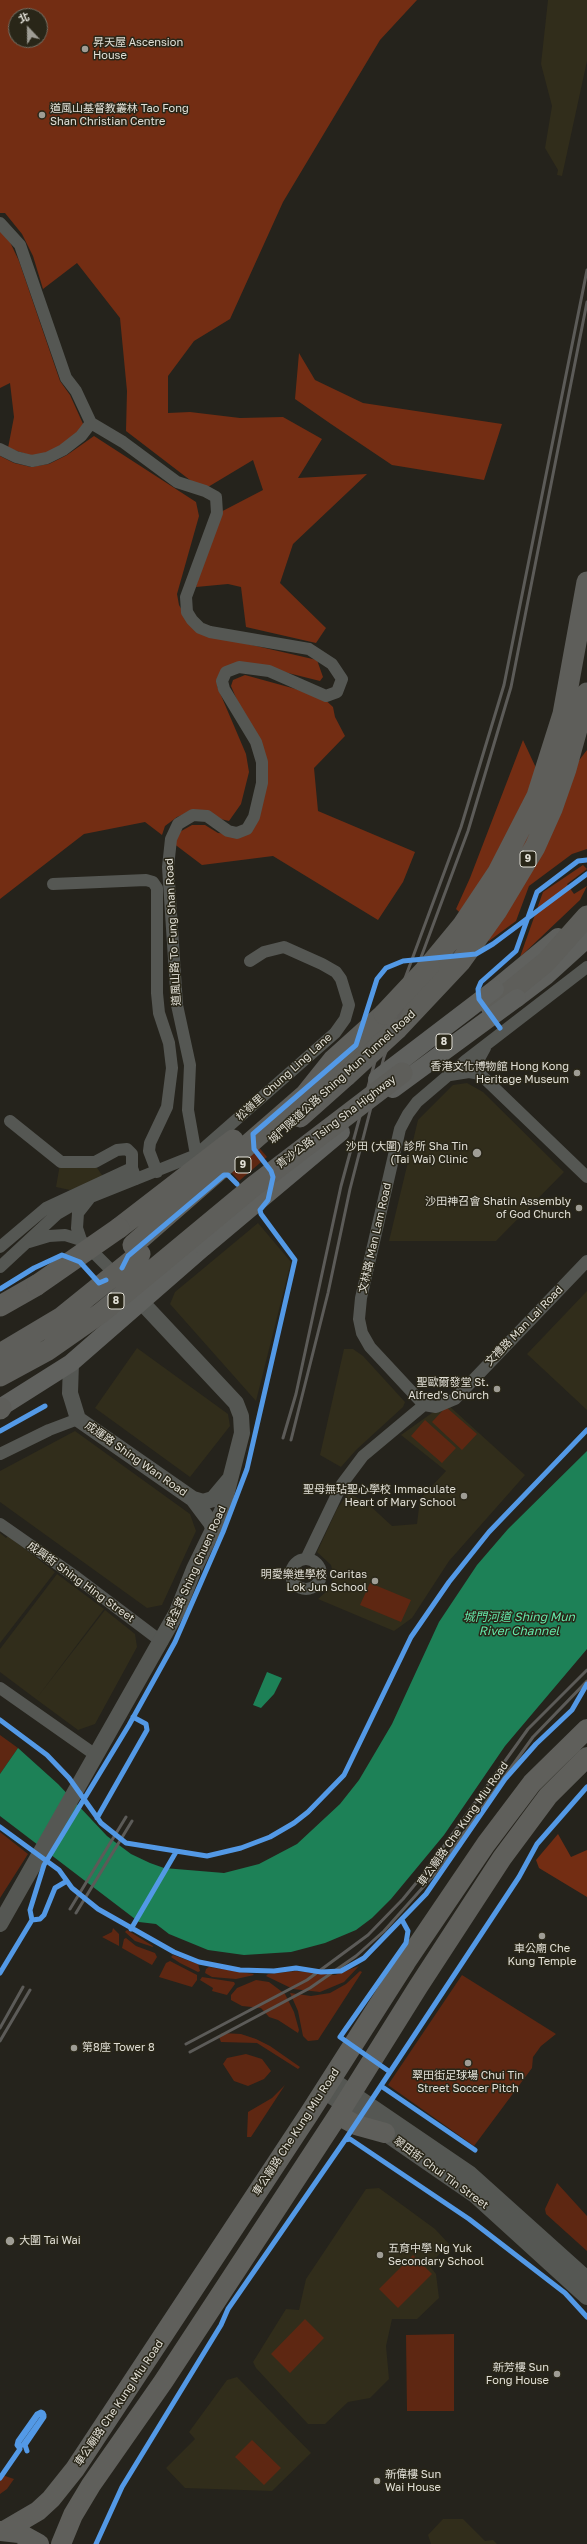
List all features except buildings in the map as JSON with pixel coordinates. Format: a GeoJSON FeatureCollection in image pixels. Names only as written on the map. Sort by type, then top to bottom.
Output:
{"type":"FeatureCollection","features":[{"type":"Feature","properties":{"kind":"highway","name":"城門隧道公路 Shing Mun Tunnel Road"},"geometry":{"type":"LineString","coordinates":[[0,1354],[56,1321],[114,1277],[342,1081],[438,988],[461,961],[496,912],[535,847],[552,809],[572,718],[587,582]]}},
{"type":"Feature","properties":{"kind":"highway","name":"城門隧道公路 Shing Mun Tunnel Road"},"geometry":{"type":"LineString","coordinates":[[0,1340],[67,1298],[138,1240],[305,1095],[333,1060],[417,980],[452,940],[478,903],[525,822],[546,769],[572,718],[587,693]]}},
{"type":"Feature","properties":{"kind":"highway","name":"青沙公路 Tsing Sha Highway"},"geometry":{"type":"LineString","coordinates":[[0,1375],[48,1350],[91,1320],[300,1149],[521,984],[556,953],[587,916]]}},
{"type":"Feature","properties":{"kind":"highway"},"geometry":{"type":"LineString","coordinates":[[0,1306],[37,1285],[87,1251],[230,1143],[295,1087],[333,1060]]}},
{"type":"Feature","properties":{"kind":"main road"},"geometry":{"type":"LineString","coordinates":[[0,1375],[58,1339],[126,1286],[301,1138],[524,967],[587,912]]}},
{"type":"Feature","properties":{"kind":"main road"},"geometry":{"type":"LineString","coordinates":[[0,1408],[71,1363],[204,1247],[369,1108],[546,976],[587,939]]}},
{"type":"Feature","properties":{"kind":"main road","name":"車公廟路 Che Kung Miu Road"},"geometry":{"type":"LineString","coordinates":[[61,2544],[73,2515],[91,2485],[163,2382],[339,2096],[406,1962],[504,1820],[532,1783],[587,1729]]}},
{"type":"Feature","properties":{"kind":"main road","name":"車公廟路 Che Kung Miu Road"},"geometry":{"type":"LineString","coordinates":[[1,2526],[38,2511],[51,2499],[75,2469],[339,2096],[394,2024],[516,1837],[552,1792],[587,1757]]}},
{"type":"Feature","properties":{"kind":"main road"},"geometry":{"type":"LineString","coordinates":[[339,2096],[356,2125],[385,2133]]}},
{"type":"Feature","properties":{"kind":"main road","name":"車公廟路 Che Kung Miu Road"},"geometry":{"type":"LineString","coordinates":[[1,2526],[23,2534],[39,2544]]}},
{"type":"Feature","properties":{"kind":"street"},"geometry":{"type":"LineString","coordinates":[[0,223],[20,245],[66,378],[76,391],[91,423],[81,436],[63,450],[47,458],[32,461],[16,457],[0,449]]}},
{"type":"Feature","properties":{"kind":"street","name":"道風山路 To Fung Shan Road"},"geometry":{"type":"LineString","coordinates":[[91,423],[123,442],[176,482],[205,491],[216,497],[217,513],[186,597],[187,612],[194,623],[205,630],[216,634],[309,649],[332,664],[342,679],[337,692],[326,696],[269,671],[239,667],[226,672],[222,678],[224,689],[256,742],[262,762],[262,783],[254,817],[247,830],[237,833],[228,831],[207,816],[193,815],[178,824],[170,839],[168,867],[177,1005],[190,1065],[188,1110],[196,1155]]}},
{"type":"Feature","properties":{"kind":"street"},"geometry":{"type":"LineString","coordinates":[[53,884],[146,880],[153,882],[157,888],[157,993],[159,1013],[169,1043],[172,1068],[167,1107],[150,1143],[149,1151],[157,1172]]}},
{"type":"Feature","properties":{"kind":"street","name":"松嶺里 Chung Ling Lane"},"geometry":{"type":"LineString","coordinates":[[0,1267],[57,1214],[76,1203],[92,1197],[134,1173],[157,1172],[196,1155],[335,1032],[344,1019],[349,1005],[341,979],[336,972],[322,964],[284,948],[264,952],[250,961]]}},
{"type":"Feature","properties":{"kind":"street","name":"文林路 Man Lam Road"},"geometry":{"type":"LineString","coordinates":[[424,1405],[370,1347],[362,1333],[359,1319],[361,1298],[400,1129],[412,1108],[449,1076],[587,967]]}},
{"type":"Feature","properties":{"kind":"street"},"geometry":{"type":"LineString","coordinates":[[486,1047],[477,1066],[480,1074],[587,1177]]}},
{"type":"Feature","properties":{"kind":"street"},"geometry":{"type":"LineString","coordinates":[[449,1076],[469,1072],[480,1074]]}},
{"type":"Feature","properties":{"kind":"street"},"geometry":{"type":"LineString","coordinates":[[0,1247],[46,1208],[134,1173],[132,1154],[127,1149],[117,1150],[95,1162],[61,1162],[10,1121]]}},
{"type":"Feature","properties":{"kind":"street","name":"松嶺里 Chung Ling Lane"},"geometry":{"type":"LineString","coordinates":[[81,1240],[77,1228],[78,1213],[92,1197]]}},
{"type":"Feature","properties":{"kind":"street"},"geometry":{"type":"LineString","coordinates":[[26,1243],[49,1236],[65,1235],[81,1240],[126,1286]]}},
{"type":"Feature","properties":{"kind":"street","name":"文禮路 Man Lai Road"},"geometry":{"type":"LineString","coordinates":[[424,1405],[436,1407],[455,1399],[587,1261]]}},
{"type":"Feature","properties":{"kind":"street","name":"成全路 Shing Chuen Road"},"geometry":{"type":"LineString","coordinates":[[0,1924],[162,1642],[214,1531],[232,1478],[243,1428],[240,1410],[236,1403],[126,1286]]}},
{"type":"Feature","properties":{"kind":"street"},"geometry":{"type":"LineString","coordinates":[[71,1363],[70,1393],[78,1419]]}},
{"type":"Feature","properties":{"kind":"street"},"geometry":{"type":"LineString","coordinates":[[306,1559],[342,1484],[363,1456],[424,1405]]}},
{"type":"Feature","properties":{"kind":"street","name":"成運路 Shing Wan Road"},"geometry":{"type":"LineString","coordinates":[[0,1454],[49,1430],[78,1419],[193,1499],[211,1524],[214,1531]]}},
{"type":"Feature","properties":{"kind":"street"},"geometry":{"type":"LineString","coordinates":[[193,1499],[203,1502],[213,1499],[232,1478]]}},
{"type":"Feature","properties":{"kind":"street","name":"成興街 Shing Hing Street"},"geometry":{"type":"LineString","coordinates":[[0,1524],[76,1577],[162,1642]]}},
{"type":"Feature","properties":{"kind":"street"},"geometry":{"type":"LineString","coordinates":[[0,1688],[97,1756]]}},
{"type":"Feature","properties":{"kind":"street","name":"翠田街 Chui Tin Street"},"geometry":{"type":"LineString","coordinates":[[339,2096],[469,2173],[587,2279]]}},
{"type":"Feature","properties":{"kind":"street","name":"翠田街 Chui Tin Street"},"geometry":{"type":"LineString","coordinates":[[385,2133],[476,2196],[587,2297]]}},
{"type":"Feature","properties":{"kind":"shaded area"},"geometry":{"type":"Polygon","coordinates":[[[0,0],[417,0],[380,40],[283,202],[230,319],[194,341],[168,376],[168,413],[190,412],[240,418],[283,417],[322,439],[298,478],[367,474],[293,544],[280,583],[326,628],[316,643],[246,627],[241,587],[228,584],[196,587],[213,516],[263,490],[253,460],[203,490],[126,431],[127,391],[120,318],[77,263],[43,289],[33,256],[22,234],[5,213],[0,213],[0,0]]]}},
{"type":"Feature","properties":{"kind":"shaded area"},"geometry":{"type":"Polygon","coordinates":[[[548,0],[587,0],[587,61],[562,176],[557,175],[558,170],[545,148],[552,106],[541,64],[548,0]]]}},
{"type":"Feature","properties":{"kind":"shaded area"},"geometry":{"type":"Polygon","coordinates":[[[0,230],[10,242],[19,261],[60,381],[70,395],[84,426],[61,446],[46,453],[32,456],[8,448],[14,417],[10,383],[0,388],[0,230]]]}},
{"type":"Feature","properties":{"kind":"shaded area"},"geometry":{"type":"Polygon","coordinates":[[[299,353],[315,380],[363,403],[502,424],[484,480],[392,465],[331,424],[295,399],[299,353]]]}},
{"type":"Feature","properties":{"kind":"shaded area"},"geometry":{"type":"Polygon","coordinates":[[[94,436],[196,502],[199,516],[177,594],[179,605],[188,621],[213,636],[317,660],[323,677],[320,681],[244,662],[217,686],[246,754],[249,772],[241,804],[229,821],[190,812],[177,817],[165,826],[162,835],[145,822],[84,834],[0,899],[0,456],[14,463],[31,467],[49,464],[67,455],[94,436]]]}},
{"type":"Feature","properties":{"kind":"shaded area"},"geometry":{"type":"Polygon","coordinates":[[[245,675],[321,696],[333,707],[335,717],[345,736],[314,768],[318,811],[415,852],[403,882],[378,920],[273,856],[202,865],[173,843],[176,834],[192,825],[205,825],[218,833],[234,834],[245,825],[253,808],[262,772],[258,750],[231,686],[233,680],[245,675]]]}},
{"type":"Feature","properties":{"kind":"shaded area"},"geometry":{"type":"Polygon","coordinates":[[[523,740],[550,798],[587,750],[587,849],[572,854],[529,886],[516,921],[489,941],[456,909],[470,878],[523,740]]]}},
{"type":"Feature","properties":{"kind":"shaded area"},"geometry":{"type":"Polygon","coordinates":[[[583,865],[587,869],[567,884],[574,894],[587,886],[580,900],[520,957],[543,892],[583,865]]]}},
{"type":"Feature","properties":{"kind":"shaded area","name":"沙田 (大圍) 診所 Sha Tin (Tai Wai) Clinic"},"geometry":{"type":"Polygon","coordinates":[[[467,1083],[483,1092],[564,1172],[496,1241],[389,1241],[418,1120],[453,1085],[467,1083]]]}},
{"type":"Feature","properties":{"kind":"shaded area"},"geometry":{"type":"Polygon","coordinates":[[[251,1138],[267,1157],[239,1181],[222,1162],[251,1138]]]}},
{"type":"Feature","properties":{"kind":"shaded area"},"geometry":{"type":"Polygon","coordinates":[[[60,1164],[95,1165],[104,1178],[70,1190],[56,1187],[60,1164]]]}},
{"type":"Feature","properties":{"kind":"shaded area"},"geometry":{"type":"Polygon","coordinates":[[[258,1223],[291,1262],[256,1401],[170,1304],[175,1292],[258,1223]]]}},
{"type":"Feature","properties":{"kind":"shaded area"},"geometry":{"type":"Polygon","coordinates":[[[587,1291],[587,1410],[527,1354],[587,1291]]]}},
{"type":"Feature","properties":{"kind":"shaded area"},"geometry":{"type":"Polygon","coordinates":[[[137,1348],[228,1414],[230,1426],[190,1477],[95,1408],[137,1348]]]}},
{"type":"Feature","properties":{"kind":"shaded area"},"geometry":{"type":"Polygon","coordinates":[[[344,1349],[353,1349],[363,1356],[405,1402],[403,1407],[356,1450],[341,1467],[320,1455],[344,1349]]]}},
{"type":"Feature","properties":{"kind":"shaded area","name":"聖母無玷聖心學校 Immaculate Heart of Mary School"},"geometry":{"type":"Polygon","coordinates":[[[446,1403],[525,1475],[449,1561],[412,1618],[394,1631],[318,1599],[327,1591],[334,1577],[331,1565],[317,1552],[337,1509],[348,1493],[367,1503],[392,1526],[417,1524],[420,1499],[446,1471],[401,1435],[446,1403]]]}},
{"type":"Feature","properties":{"kind":"shaded area"},"geometry":{"type":"Polygon","coordinates":[[[446,1407],[477,1434],[462,1450],[432,1422],[446,1407]]]}},
{"type":"Feature","properties":{"kind":"shaded area"},"geometry":{"type":"Polygon","coordinates":[[[425,1420],[456,1448],[442,1463],[411,1436],[425,1420]]]}},
{"type":"Feature","properties":{"kind":"shaded area"},"geometry":{"type":"Polygon","coordinates":[[[75,1431],[190,1514],[196,1531],[162,1605],[147,1608],[0,1502],[0,1471],[75,1431]]]}},
{"type":"Feature","properties":{"kind":"shaded area"},"geometry":{"type":"Polygon","coordinates":[[[0,1533],[6,1538],[8,1536],[55,1572],[0,1643],[0,1533]]]}},
{"type":"Feature","properties":{"kind":"shaded area"},"geometry":{"type":"Polygon","coordinates":[[[57,1574],[104,1609],[36,1699],[0,1672],[0,1649],[57,1574]]]}},
{"type":"Feature","properties":{"kind":"shaded area"},"geometry":{"type":"Polygon","coordinates":[[[370,1583],[411,1600],[401,1622],[360,1605],[370,1583]]]}},
{"type":"Feature","properties":{"kind":"shaded area"},"geometry":{"type":"Polygon","coordinates":[[[105,1610],[135,1634],[137,1647],[95,1724],[78,1730],[36,1699],[105,1610]]]}},
{"type":"Feature","properties":{"kind":"shaded area"},"geometry":{"type":"Polygon","coordinates":[[[0,1735],[18,1748],[0,1774],[0,1735]]]}},
{"type":"Feature","properties":{"kind":"shaded area"},"geometry":{"type":"Polygon","coordinates":[[[0,1832],[28,1854],[0,1898],[0,1832]]]}},
{"type":"Feature","properties":{"kind":"shaded area"},"geometry":{"type":"Polygon","coordinates":[[[558,1834],[571,1857],[587,1850],[587,1897],[539,1868],[536,1860],[558,1834]]]}},
{"type":"Feature","properties":{"kind":"shaded area"},"geometry":{"type":"Polygon","coordinates":[[[113,1928],[119,1934],[119,1946],[102,1937],[112,1932],[113,1928]]]}},
{"type":"Feature","properties":{"kind":"shaded area"},"geometry":{"type":"Polygon","coordinates":[[[127,1930],[153,1947],[135,1941],[125,1932],[127,1930]]]}},
{"type":"Feature","properties":{"kind":"shaded area"},"geometry":{"type":"Polygon","coordinates":[[[126,1938],[136,1946],[155,1953],[157,1957],[152,1965],[122,1948],[124,1939],[126,1938]]]}},
{"type":"Feature","properties":{"kind":"shaded area"},"geometry":{"type":"Polygon","coordinates":[[[173,1955],[198,1964],[200,1971],[198,1972],[180,1963],[171,1957],[173,1955]]]}},
{"type":"Feature","properties":{"kind":"shaded area"},"geometry":{"type":"Polygon","coordinates":[[[170,1961],[197,1975],[197,1980],[192,1987],[159,1977],[166,1963],[170,1961]]]}},
{"type":"Feature","properties":{"kind":"shaded area"},"geometry":{"type":"Polygon","coordinates":[[[359,1966],[344,1982],[320,1992],[293,1989],[266,1976],[268,1974],[296,1971],[335,1975],[359,1966]]]}},
{"type":"Feature","properties":{"kind":"shaded area"},"geometry":{"type":"Polygon","coordinates":[[[209,1967],[254,1975],[236,1979],[212,1977],[205,1973],[206,1969],[209,1967]]]}},
{"type":"Feature","properties":{"kind":"shaded area"},"geometry":{"type":"Polygon","coordinates":[[[360,1971],[362,1972],[318,2040],[308,2041],[303,2036],[298,2011],[290,1993],[311,1996],[330,1993],[346,1984],[360,1971]]]}},
{"type":"Feature","properties":{"kind":"shaded area","name":"翠田街足球場 Chui Tin Street Soccer Pitch"},"geometry":{"type":"Polygon","coordinates":[[[462,1975],[556,2034],[541,2046],[533,2057],[532,2068],[474,2146],[388,2085],[462,1975]]]}},
{"type":"Feature","properties":{"kind":"shaded area"},"geometry":{"type":"Polygon","coordinates":[[[202,1977],[234,1982],[235,1984],[227,1995],[212,1991],[213,1988],[200,1980],[202,1977]]]}},
{"type":"Feature","properties":{"kind":"shaded area"},"geometry":{"type":"Polygon","coordinates":[[[256,1980],[269,1982],[285,1994],[294,2012],[299,2030],[298,2033],[278,2020],[269,2017],[261,2008],[242,2006],[231,2000],[231,1995],[237,1988],[256,1980]]]}},
{"type":"Feature","properties":{"kind":"shaded area"},"geometry":{"type":"Polygon","coordinates":[[[222,2033],[241,2034],[256,2039],[270,2046],[300,2067],[298,2069],[257,2043],[221,2042],[219,2037],[222,2033]]]}},
{"type":"Feature","properties":{"kind":"shaded area"},"geometry":{"type":"Polygon","coordinates":[[[246,2054],[262,2059],[271,2071],[264,2079],[248,2086],[234,2081],[223,2064],[227,2058],[246,2054]]]}},
{"type":"Feature","properties":{"kind":"shaded area"},"geometry":{"type":"Polygon","coordinates":[[[285,2085],[251,2137],[247,2137],[248,2112],[272,2098],[285,2085]]]}},
{"type":"Feature","properties":{"kind":"shaded area"},"geometry":{"type":"Polygon","coordinates":[[[557,2183],[587,2216],[587,2251],[546,2214],[545,2209],[557,2183]]]}},
{"type":"Feature","properties":{"kind":"shaded area"},"geometry":{"type":"Polygon","coordinates":[[[379,2188],[435,2229],[449,2244],[429,2265],[436,2274],[439,2298],[417,2319],[392,2319],[386,2346],[389,2379],[370,2398],[348,2402],[325,2424],[308,2424],[256,2368],[253,2362],[286,2309],[299,2310],[306,2279],[366,2189],[379,2188]]]}},
{"type":"Feature","properties":{"kind":"shaded area"},"geometry":{"type":"Polygon","coordinates":[[[413,2255],[432,2274],[398,2308],[379,2289],[413,2255]]]}},
{"type":"Feature","properties":{"kind":"shaded area"},"geometry":{"type":"Polygon","coordinates":[[[305,2319],[324,2338],[290,2373],[271,2354],[305,2319]]]}},
{"type":"Feature","properties":{"kind":"shaded area"},"geometry":{"type":"Polygon","coordinates":[[[454,2334],[454,2411],[407,2411],[406,2335],[454,2334]]]}},
{"type":"Feature","properties":{"kind":"shaded area"},"geometry":{"type":"Polygon","coordinates":[[[237,2377],[311,2453],[272,2491],[185,2488],[166,2468],[195,2439],[189,2432],[227,2380],[237,2377]]]}},
{"type":"Feature","properties":{"kind":"shaded area"},"geometry":{"type":"Polygon","coordinates":[[[252,2440],[281,2468],[264,2485],[235,2457],[252,2440]]]}},
{"type":"Feature","properties":{"kind":"shaded area"},"geometry":{"type":"Polygon","coordinates":[[[2,2475],[14,2479],[7,2489],[0,2494],[0,2477],[2,2475]]]}},
{"type":"Feature","properties":{"kind":"shaded area"},"geometry":{"type":"Polygon","coordinates":[[[443,2519],[463,2519],[485,2541],[493,2540],[497,2544],[431,2544],[428,2535],[443,2519]]]}},
{"type":"Feature","properties":{"kind":"water","name":"城門河道 Shing Mun River Channel"},"geometry":{"type":"Polygon","coordinates":[[[587,1451],[587,1649],[505,1746],[444,1835],[391,1899],[372,1918],[356,1930],[325,1943],[291,1952],[244,1955],[208,1950],[169,1934],[156,1924],[139,1922],[0,1816],[0,1774],[18,1748],[58,1784],[107,1836],[131,1854],[164,1868],[224,1873],[259,1864],[297,1844],[340,1804],[359,1780],[392,1724],[439,1622],[477,1565],[508,1529],[587,1451]]]}},
{"type":"Feature","properties":{"kind":"water"},"geometry":{"type":"Polygon","coordinates":[[[267,1672],[282,1678],[274,1694],[261,1708],[253,1705],[267,1672]]]}},
{"type":"Feature","properties":{"kind":"railway"},"geometry":{"type":"LineString","coordinates":[[283,1438],[296,1394],[341,1186],[377,1054],[461,827],[504,685],[587,270]]}},
{"type":"Feature","properties":{"kind":"railway"},"geometry":{"type":"LineString","coordinates":[[291,1440],[328,1293],[350,1189],[384,1057],[468,831],[511,687],[587,302]]}},
{"type":"Feature","properties":{"kind":"railway"},"geometry":{"type":"LineString","coordinates":[[186,2044],[307,1980],[368,1935],[403,1899],[426,1871],[528,1729],[587,1670]]}},
{"type":"Feature","properties":{"kind":"railway"},"geometry":{"type":"LineString","coordinates":[[190,2052],[310,1988],[356,1956],[384,1931],[433,1876],[533,1737],[587,1681]]}},
{"type":"Feature","properties":{"kind":"railway"},"geometry":{"type":"LineString","coordinates":[[70,1909],[126,1817]]}},
{"type":"Feature","properties":{"kind":"railway"},"geometry":{"type":"LineString","coordinates":[[76,1913],[132,1821]]}},
{"type":"Feature","properties":{"kind":"railway"},"geometry":{"type":"LineString","coordinates":[[0,2028],[23,1987]]}},
{"type":"Feature","properties":{"kind":"railway"},"geometry":{"type":"LineString","coordinates":[[0,2041],[30,1990]]}},
{"type":"Feature","properties":{"kind":"cycle path"},"geometry":{"type":"LineString","coordinates":[[500,1028],[479,999],[478,989],[481,982],[516,951],[537,892],[578,861],[587,860]]}},
{"type":"Feature","properties":{"kind":"cycle path"},"geometry":{"type":"LineString","coordinates":[[32,1920],[30,1910],[44,1865],[129,1725],[175,1642],[223,1532],[247,1469],[295,1260],[261,1214],[260,1210],[268,1200],[273,1177],[271,1171],[254,1149],[253,1134],[356,1045],[377,979],[386,968],[403,961],[476,954],[493,944],[587,874]]}},
{"type":"Feature","properties":{"kind":"cycle path"},"geometry":{"type":"LineString","coordinates":[[122,1268],[128,1256],[224,1175],[228,1175],[237,1184]]}},
{"type":"Feature","properties":{"kind":"cycle path"},"geometry":{"type":"LineString","coordinates":[[0,1289],[34,1268],[62,1255],[80,1262],[99,1283],[106,1280]]}},
{"type":"Feature","properties":{"kind":"cycle path"},"geometry":{"type":"LineString","coordinates":[[0,1431],[45,1406]]}},
{"type":"Feature","properties":{"kind":"cycle path"},"geometry":{"type":"LineString","coordinates":[[0,1720],[47,1755],[69,1778],[101,1823],[126,1843],[207,1856],[241,1848],[270,1837],[294,1823],[308,1812],[344,1775],[411,1637],[449,1582],[489,1532],[587,1430]]}},
{"type":"Feature","properties":{"kind":"cycle path"},"geometry":{"type":"LineString","coordinates":[[0,1827],[59,1870],[72,1888],[98,1909],[174,1952],[199,1962],[240,1970],[274,1971],[296,1968],[321,1972],[341,1971],[364,1958],[426,1894],[505,1779],[536,1744],[572,1710],[587,1684]]}},
{"type":"Feature","properties":{"kind":"cycle path"},"geometry":{"type":"LineString","coordinates":[[97,1818],[147,1730],[146,1724],[133,1717]]}},
{"type":"Feature","properties":{"kind":"cycle path"},"geometry":{"type":"LineString","coordinates":[[345,2140],[519,1877],[537,1844],[587,1787]]}},
{"type":"Feature","properties":{"kind":"cycle path"},"geometry":{"type":"LineString","coordinates":[[131,1929],[176,1852]]}},
{"type":"Feature","properties":{"kind":"cycle path"},"geometry":{"type":"LineString","coordinates":[[0,1973],[32,1920],[40,1919],[44,1915],[55,1888],[67,1881]]}},
{"type":"Feature","properties":{"kind":"cycle path"},"geometry":{"type":"LineString","coordinates":[[390,2072],[340,2037],[406,1943],[408,1931],[402,1920]]}},
{"type":"Feature","properties":{"kind":"cycle path"},"geometry":{"type":"LineString","coordinates":[[381,2086],[475,2150]]}},
{"type":"Feature","properties":{"kind":"cycle path"},"geometry":{"type":"LineString","coordinates":[[96,2544],[122,2487],[221,2325],[228,2309],[345,2140],[350,2139],[469,2219],[565,2293],[587,2317]]}},
{"type":"Feature","properties":{"kind":"cycle path"},"geometry":{"type":"LineString","coordinates":[[0,2478],[20,2449],[17,2445],[18,2441],[37,2414],[41,2412],[44,2415],[43,2417],[23,2445],[20,2446],[18,2443],[38,2415],[42,2414],[44,2416],[44,2417],[25,2445],[27,2451]]}},
{"type":"Feature","properties":{"kind":"place","name":"昇天屋 Ascension House"},"geometry":{"type":"Point","coordinates":[85,49]}},
{"type":"Feature","properties":{"kind":"place","name":"道風山基督教叢林 Tao Fong Shan Christian Centre"},"geometry":{"type":"Point","coordinates":[42,115]}},
{"type":"Feature","properties":{"kind":"place","name":"香港文化博物館 Hong Kong Heritage Museum"},"geometry":{"type":"Point","coordinates":[577,1073]}},
{"type":"Feature","properties":{"kind":"place","name":"沙田 (大圍) 診所 Sha Tin (Tai Wai) Clinic"},"geometry":{"type":"Point","coordinates":[477,1153]}},
{"type":"Feature","properties":{"kind":"place","name":"沙田神召會 Shatin Assembly of God Church"},"geometry":{"type":"Point","coordinates":[579,1208]}},
{"type":"Feature","properties":{"kind":"place","name":"聖歐爾發堂 St. Alfred's Church"},"geometry":{"type":"Point","coordinates":[497,1389]}},
{"type":"Feature","properties":{"kind":"place","name":"聖母無玷聖心學校 Immaculate Heart of Mary School"},"geometry":{"type":"Point","coordinates":[464,1496]}},
{"type":"Feature","properties":{"kind":"place","name":"明愛樂進學校 Caritas Lok Jun School"},"geometry":{"type":"Point","coordinates":[375,1581]}},
{"type":"Feature","properties":{"kind":"place","name":"車公廟 Che Kung Temple"},"geometry":{"type":"Point","coordinates":[542,1936]}},
{"type":"Feature","properties":{"kind":"place","name":"第8座 Tower 8"},"geometry":{"type":"Point","coordinates":[74,2048]}},
{"type":"Feature","properties":{"kind":"place","name":"翠田街足球場 Chui Tin Street Soccer Pitch"},"geometry":{"type":"Point","coordinates":[468,2063]}},
{"type":"Feature","properties":{"kind":"place","name":"大圍 Tai Wai"},"geometry":{"type":"Point","coordinates":[10,2241]}},
{"type":"Feature","properties":{"kind":"place","name":"五育中學 Ng Yuk Secondary School"},"geometry":{"type":"Point","coordinates":[380,2255]}},
{"type":"Feature","properties":{"kind":"place","name":"新芳樓 Sun Fong House"},"geometry":{"type":"Point","coordinates":[557,2374]}},
{"type":"Feature","properties":{"kind":"place","name":"新偉樓 Sun Wai House"},"geometry":{"type":"Point","coordinates":[377,2481]}}]}
